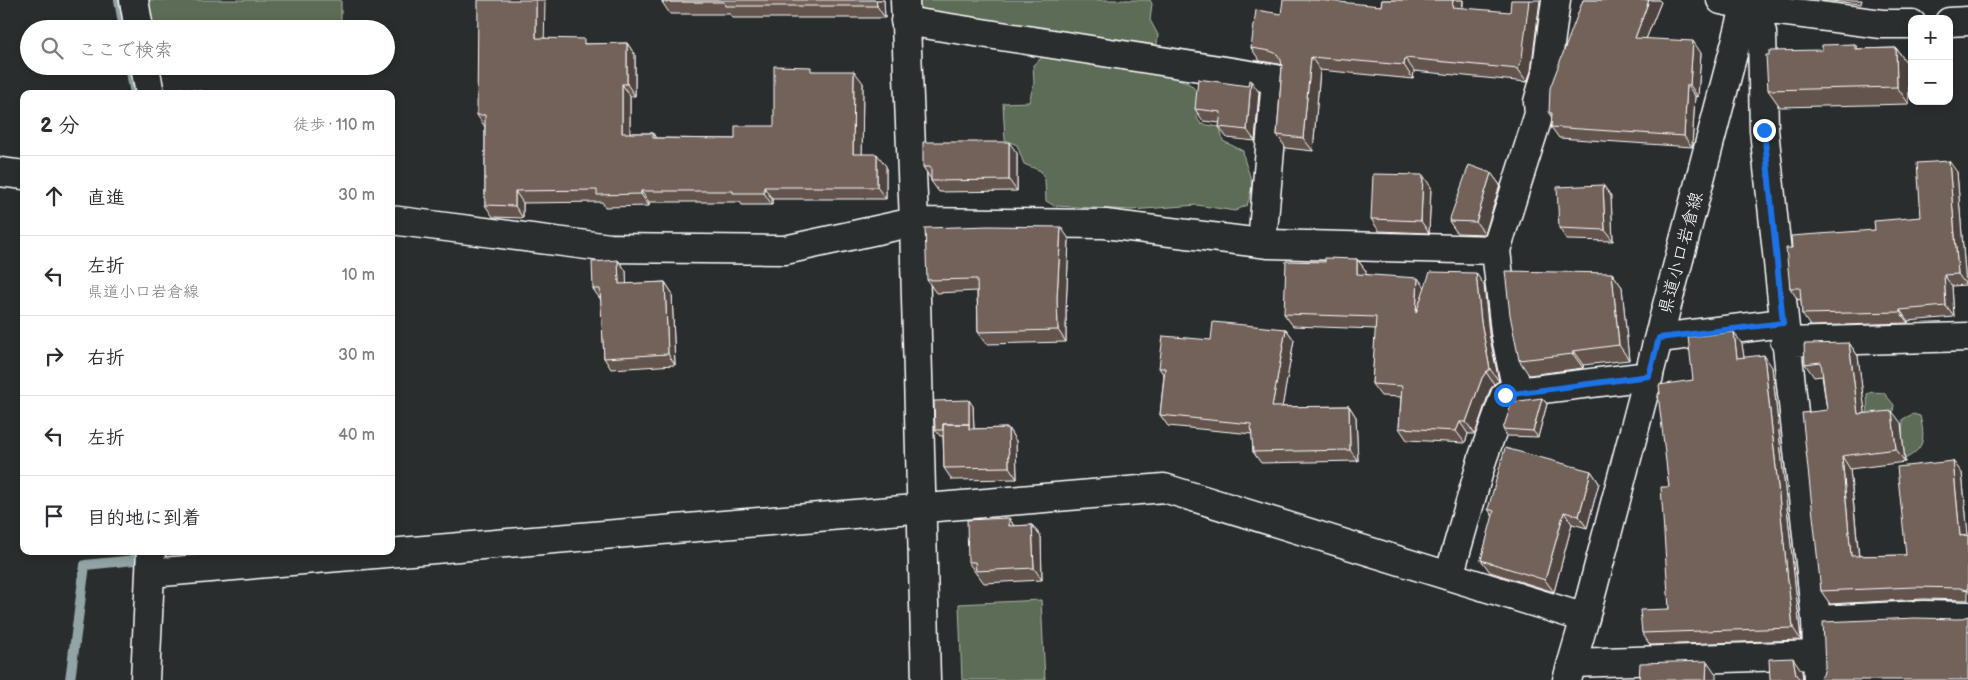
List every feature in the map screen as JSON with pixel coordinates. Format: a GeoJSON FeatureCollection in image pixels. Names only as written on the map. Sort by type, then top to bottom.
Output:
{"type":"FeatureCollection","features":[{"type":"Feature","properties":{"kind":"street"},"geometry":{"type":"LineString","coordinates":[[134,0],[137,20]]}},
{"type":"Feature","properties":{"kind":"street"},"geometry":{"type":"LineString","coordinates":[[1516,392],[1505,332],[1496,250],[1540,114],[1538,102],[1546,74],[1556,0]]}},
{"type":"Feature","properties":{"kind":"street"},"geometry":{"type":"LineString","coordinates":[[1738,2],[1881,12],[1908,22]]}},
{"type":"Feature","properties":{"kind":"street"},"geometry":{"type":"LineString","coordinates":[[1570,671],[1818,667],[1816,620],[1784,333],[1764,130],[1762,32],[1738,2]]}},
{"type":"Feature","properties":{"kind":"street","name":"県道小口岩倉線"},"geometry":{"type":"LineString","coordinates":[[1570,671],[1659,338],[1738,2]]}},
{"type":"Feature","properties":{"kind":"street"},"geometry":{"type":"LineString","coordinates":[[926,680],[914,222],[905,11],[1276,79],[1262,243]]}},
{"type":"Feature","properties":{"kind":"street"},"geometry":{"type":"LineString","coordinates":[[1953,22],[1968,21]]}},
{"type":"Feature","properties":{"kind":"street"},"geometry":{"type":"LineString","coordinates":[[147,75],[149,90]]}},
{"type":"Feature","properties":{"kind":"street"},"geometry":{"type":"LineString","coordinates":[[0,172],[20,174]]}},
{"type":"Feature","properties":{"kind":"street"},"geometry":{"type":"LineString","coordinates":[[395,221],[610,248],[785,250],[914,222],[1105,224],[1262,243],[1496,250]]}},
{"type":"Feature","properties":{"kind":"street"},"geometry":{"type":"LineString","coordinates":[[1659,338],[1784,333],[1968,337]]}},
{"type":"Feature","properties":{"kind":"street"},"geometry":{"type":"LineString","coordinates":[[1449,576],[1483,457],[1505,395],[1516,392],[1649,376]]}},
{"type":"Feature","properties":{"kind":"street"},"geometry":{"type":"LineString","coordinates":[[395,545],[921,508],[1164,488],[1585,618]]}},
{"type":"Feature","properties":{"kind":"street"},"geometry":{"type":"LineString","coordinates":[[145,680],[150,562],[250,555]]}},
{"type":"Feature","properties":{"kind":"street"},"geometry":{"type":"LineString","coordinates":[[1816,620],[1924,615],[1968,616]]}},
{"type":"Feature","properties":{"kind":"green space"},"geometry":{"type":"Polygon","coordinates":[[[147,0],[341,0],[341,20],[150,20],[147,0]]]}},
{"type":"Feature","properties":{"kind":"green space"},"geometry":{"type":"Polygon","coordinates":[[[918,0],[1150,0],[1152,4],[1150,20],[1158,35],[1156,53],[930,15],[918,8],[918,0]]]}},
{"type":"Feature","properties":{"kind":"green space"},"geometry":{"type":"Polygon","coordinates":[[[1044,56],[1171,75],[1191,85],[1199,94],[1197,118],[1201,124],[1220,127],[1223,141],[1243,151],[1251,182],[1247,205],[1235,211],[1197,205],[1131,210],[1055,206],[1046,201],[1045,180],[1041,171],[1024,164],[1017,145],[1005,140],[1003,103],[1029,102],[1034,83],[1033,65],[1044,56]]]}},
{"type":"Feature","properties":{"kind":"green space"},"geometry":{"type":"Polygon","coordinates":[[[1872,392],[1884,393],[1894,405],[1892,417],[1902,438],[1903,419],[1913,414],[1920,416],[1923,432],[1921,444],[1914,453],[1899,462],[1868,417],[1867,394],[1872,392]]]}},
{"type":"Feature","properties":{"kind":"green space"},"geometry":{"type":"Polygon","coordinates":[[[1041,600],[1045,680],[962,680],[959,604],[1041,600]]]}},
{"type":"Feature","properties":{"kind":"building"},"geometry":{"type":"Polygon","coordinates":[[[478,0],[536,0],[536,38],[584,39],[584,44],[627,43],[627,84],[622,84],[622,133],[653,133],[653,138],[735,139],[735,126],[774,126],[774,66],[811,67],[811,71],[854,71],[853,154],[877,154],[877,187],[764,187],[764,193],[641,191],[641,194],[597,195],[597,190],[515,191],[515,206],[485,205],[485,115],[477,115],[478,0]]]}},
{"type":"Feature","properties":{"kind":"building"},"geometry":{"type":"Polygon","coordinates":[[[662,0],[876,0],[877,6],[725,6],[724,2],[662,2],[662,0]]]}},
{"type":"Feature","properties":{"kind":"building"},"geometry":{"type":"Polygon","coordinates":[[[1283,0],[1317,0],[1381,6],[1382,0],[1453,0],[1452,7],[1510,12],[1511,0],[1529,0],[1522,58],[1518,69],[1405,58],[1404,65],[1311,57],[1303,138],[1277,135],[1281,60],[1277,54],[1270,51],[1251,48],[1256,10],[1281,14],[1283,0]]]}},
{"type":"Feature","properties":{"kind":"building"},"geometry":{"type":"Polygon","coordinates":[[[1583,0],[1649,0],[1635,38],[1693,41],[1690,85],[1687,85],[1684,136],[1551,127],[1552,113],[1549,113],[1550,88],[1583,0]]]}},
{"type":"Feature","properties":{"kind":"building"},"geometry":{"type":"Polygon","coordinates":[[[1855,44],[1855,49],[1896,48],[1897,87],[1768,90],[1766,55],[1769,55],[1769,51],[1822,50],[1822,45],[1855,44]]]}},
{"type":"Feature","properties":{"kind":"building"},"geometry":{"type":"Polygon","coordinates":[[[1198,79],[1248,86],[1249,80],[1251,81],[1247,130],[1219,127],[1221,112],[1195,109],[1198,79]]]}},
{"type":"Feature","properties":{"kind":"building"},"geometry":{"type":"Polygon","coordinates":[[[923,142],[1009,142],[1009,180],[931,181],[931,167],[923,167],[923,142]]]}},
{"type":"Feature","properties":{"kind":"building"},"geometry":{"type":"Polygon","coordinates":[[[1949,161],[1958,274],[1944,275],[1946,306],[1900,310],[1900,312],[1802,314],[1800,288],[1790,288],[1786,248],[1792,248],[1791,236],[1875,230],[1874,221],[1921,217],[1917,163],[1949,161]]]}},
{"type":"Feature","properties":{"kind":"building"},"geometry":{"type":"Polygon","coordinates":[[[1469,165],[1491,173],[1476,222],[1449,221],[1469,165]]]}},
{"type":"Feature","properties":{"kind":"building"},"geometry":{"type":"Polygon","coordinates":[[[1373,174],[1423,175],[1421,221],[1371,219],[1373,174]]]}},
{"type":"Feature","properties":{"kind":"building"},"geometry":{"type":"Polygon","coordinates":[[[1603,185],[1605,230],[1559,228],[1557,187],[1603,185]]]}},
{"type":"Feature","properties":{"kind":"building"},"geometry":{"type":"Polygon","coordinates":[[[988,226],[1061,227],[1057,298],[1058,330],[978,332],[977,279],[927,280],[925,228],[988,226]]]}},
{"type":"Feature","properties":{"kind":"building"},"geometry":{"type":"Polygon","coordinates":[[[1325,258],[1357,259],[1357,274],[1418,278],[1416,313],[1430,272],[1476,273],[1481,322],[1490,369],[1482,378],[1466,422],[1460,422],[1456,431],[1399,428],[1402,386],[1372,384],[1376,317],[1284,314],[1286,261],[1325,262],[1325,258]]]}},
{"type":"Feature","properties":{"kind":"building"},"geometry":{"type":"Polygon","coordinates":[[[618,260],[619,284],[665,282],[668,354],[604,358],[600,289],[593,289],[592,262],[618,260]]]}},
{"type":"Feature","properties":{"kind":"building"},"geometry":{"type":"Polygon","coordinates":[[[1505,271],[1612,273],[1619,345],[1573,351],[1573,354],[1519,360],[1510,315],[1505,271]]]}},
{"type":"Feature","properties":{"kind":"building"},"geometry":{"type":"Polygon","coordinates":[[[1213,322],[1286,329],[1272,407],[1349,406],[1350,450],[1253,452],[1251,424],[1160,415],[1165,368],[1159,368],[1163,336],[1211,340],[1213,322]]]}},
{"type":"Feature","properties":{"kind":"building"},"geometry":{"type":"Polygon","coordinates":[[[1734,332],[1737,358],[1764,355],[1793,628],[1642,633],[1640,610],[1669,609],[1661,487],[1669,487],[1658,394],[1660,394],[1659,385],[1693,380],[1688,337],[1734,332]]]}},
{"type":"Feature","properties":{"kind":"building"},"geometry":{"type":"Polygon","coordinates":[[[1849,343],[1858,414],[1892,411],[1896,449],[1842,456],[1851,556],[1906,555],[1897,467],[1953,461],[1960,536],[1968,535],[1968,591],[1960,588],[1914,587],[1821,591],[1802,413],[1827,410],[1821,362],[1805,364],[1804,344],[1849,343]]]}},
{"type":"Feature","properties":{"kind":"building"},"geometry":{"type":"Polygon","coordinates":[[[1542,398],[1533,431],[1503,429],[1512,402],[1542,398]]]}},
{"type":"Feature","properties":{"kind":"building"},"geometry":{"type":"Polygon","coordinates":[[[969,400],[969,424],[943,424],[943,430],[935,430],[934,401],[969,400]]]}},
{"type":"Feature","properties":{"kind":"building"},"geometry":{"type":"Polygon","coordinates":[[[943,424],[969,424],[969,429],[1008,428],[1009,467],[944,468],[943,424]]]}},
{"type":"Feature","properties":{"kind":"building"},"geometry":{"type":"Polygon","coordinates":[[[1505,448],[1591,471],[1579,516],[1564,512],[1545,580],[1481,560],[1494,511],[1488,509],[1505,448]]]}},
{"type":"Feature","properties":{"kind":"building"},"geometry":{"type":"Polygon","coordinates":[[[1009,518],[1009,526],[1032,525],[1034,568],[976,571],[975,562],[968,562],[967,520],[1009,518]]]}},
{"type":"Feature","properties":{"kind":"building"},"geometry":{"type":"Polygon","coordinates":[[[1968,616],[1968,680],[1818,680],[1823,675],[1825,667],[1823,622],[1915,618],[1959,619],[1968,616]]]}},
{"type":"Feature","properties":{"kind":"building"},"geometry":{"type":"Polygon","coordinates":[[[1793,658],[1796,675],[1801,680],[1770,680],[1769,659],[1793,658]]]}},
{"type":"Feature","properties":{"kind":"building"},"geometry":{"type":"Polygon","coordinates":[[[1707,661],[1706,680],[1639,680],[1640,663],[1707,661]]]}},
{"type":"Feature","properties":{"kind":"waterway"},"geometry":{"type":"LineString","coordinates":[[119,0],[122,20]]}},
{"type":"Feature","properties":{"kind":"waterway"},"geometry":{"type":"LineString","coordinates":[[132,75],[134,90]]}},
{"type":"Feature","properties":{"kind":"waterway"},"geometry":{"type":"LineString","coordinates":[[70,680],[85,565],[135,560],[136,555]]}},
{"type":"Feature","properties":{"kind":"route"},"geometry":{"type":"LineString","coordinates":[[1505,395],[1516,392],[1649,376],[1659,338],[1783,323],[1764,130]]}}]}
